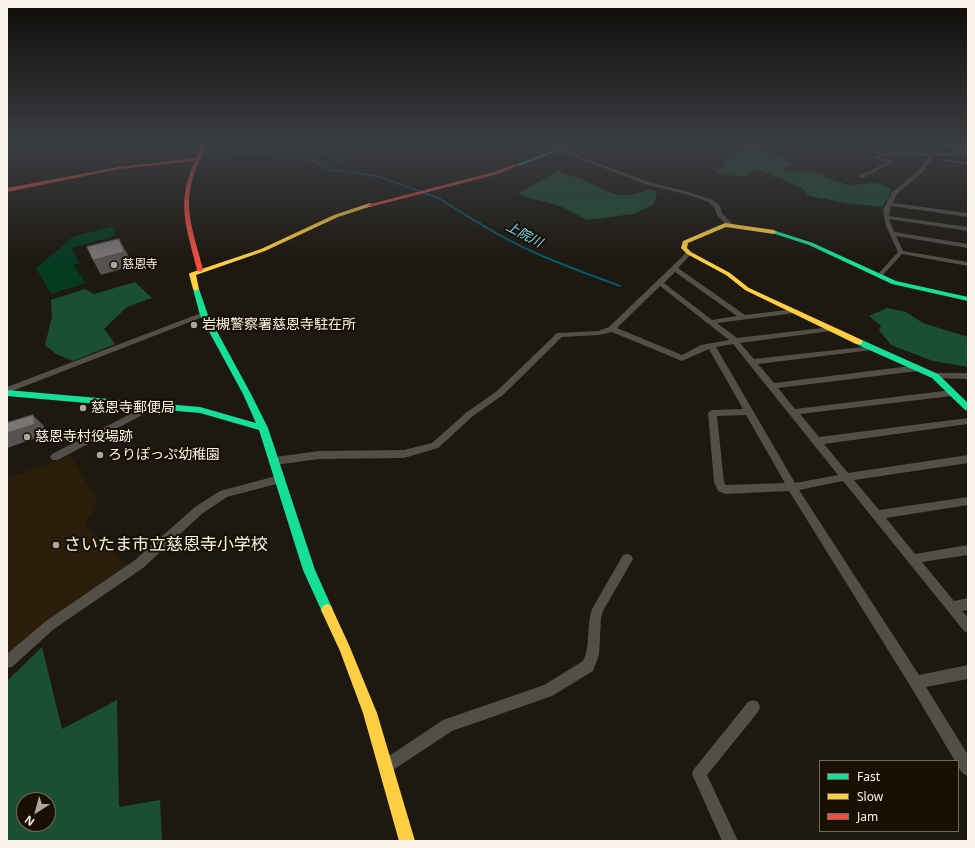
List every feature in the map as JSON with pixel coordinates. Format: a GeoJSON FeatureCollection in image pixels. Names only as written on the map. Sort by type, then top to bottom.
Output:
{"type":"FeatureCollection","features":[{"type":"Feature","properties":{"kind":"street"},"geometry":{"type":"LineString","coordinates":[[7,190],[35,185]]}},
{"type":"Feature","properties":{"kind":"street"},"geometry":{"type":"LineString","coordinates":[[189,185],[187,192],[186,207],[200,270]]}},
{"type":"Feature","properties":{"kind":"street"},"geometry":{"type":"LineString","coordinates":[[407,841],[370,713],[345,649],[309,570],[263,428],[247,394],[204,315],[192,274],[200,270],[263,250],[336,216],[356,209],[451,185]]}},
{"type":"Feature","properties":{"kind":"street"},"geometry":{"type":"LineString","coordinates":[[649,185],[711,200],[717,206],[719,214],[730,225]]}},
{"type":"Feature","properties":{"kind":"street"},"geometry":{"type":"LineString","coordinates":[[901,252],[886,221],[886,209],[894,199],[894,193],[904,185]]}},
{"type":"Feature","properties":{"kind":"street"},"geometry":{"type":"LineString","coordinates":[[890,204],[968,215]]}},
{"type":"Feature","properties":{"kind":"street"},"geometry":{"type":"LineString","coordinates":[[886,217],[968,229]]}},
{"type":"Feature","properties":{"kind":"street"},"geometry":{"type":"LineString","coordinates":[[968,299],[894,283],[798,238],[730,225],[719,227],[685,242],[684,248],[689,254],[728,274],[747,289],[935,376],[968,408]]}},
{"type":"Feature","properties":{"kind":"street"},"geometry":{"type":"LineString","coordinates":[[893,234],[968,246]]}},
{"type":"Feature","properties":{"kind":"street"},"geometry":{"type":"LineString","coordinates":[[879,276],[901,252]]}},
{"type":"Feature","properties":{"kind":"street"},"geometry":{"type":"LineString","coordinates":[[901,252],[968,264]]}},
{"type":"Feature","properties":{"kind":"street"},"geometry":{"type":"LineString","coordinates":[[275,462],[320,455],[404,454],[435,446],[470,414],[500,392],[560,335],[599,333],[612,329],[689,254]]}},
{"type":"Feature","properties":{"kind":"street"},"geometry":{"type":"LineString","coordinates":[[675,269],[744,318]]}},
{"type":"Feature","properties":{"kind":"street"},"geometry":{"type":"LineString","coordinates":[[660,283],[735,341],[968,627]]}},
{"type":"Feature","properties":{"kind":"street"},"geometry":{"type":"LineString","coordinates":[[710,322],[795,311]]}},
{"type":"Feature","properties":{"kind":"street"},"geometry":{"type":"LineString","coordinates":[[7,391],[204,315]]}},
{"type":"Feature","properties":{"kind":"street"},"geometry":{"type":"LineString","coordinates":[[612,329],[682,358],[704,347],[735,341],[831,329]]}},
{"type":"Feature","properties":{"kind":"street"},"geometry":{"type":"LineString","coordinates":[[711,346],[792,487],[916,682],[968,770]]}},
{"type":"Feature","properties":{"kind":"street"},"geometry":{"type":"LineString","coordinates":[[753,362],[872,348]]}},
{"type":"Feature","properties":{"kind":"street"},"geometry":{"type":"LineString","coordinates":[[772,386],[918,368]]}},
{"type":"Feature","properties":{"kind":"street"},"geometry":{"type":"LineString","coordinates":[[935,376],[968,376]]}},
{"type":"Feature","properties":{"kind":"street"},"geometry":{"type":"LineString","coordinates":[[7,391],[200,410],[263,428]]}},
{"type":"Feature","properties":{"kind":"street"},"geometry":{"type":"LineString","coordinates":[[794,412],[952,393]]}},
{"type":"Feature","properties":{"kind":"street"},"geometry":{"type":"LineString","coordinates":[[55,457],[154,405]]}},
{"type":"Feature","properties":{"kind":"street"},"geometry":{"type":"LineString","coordinates":[[748,412],[712,413],[719,482],[722,488],[731,491],[792,487],[846,477],[968,459]]}},
{"type":"Feature","properties":{"kind":"street"},"geometry":{"type":"LineString","coordinates":[[818,441],[968,421]]}},
{"type":"Feature","properties":{"kind":"street"},"geometry":{"type":"LineString","coordinates":[[7,662],[50,625],[140,564],[199,510],[224,494],[280,479]]}},
{"type":"Feature","properties":{"kind":"street"},"geometry":{"type":"LineString","coordinates":[[877,515],[968,501]]}},
{"type":"Feature","properties":{"kind":"street"},"geometry":{"type":"LineString","coordinates":[[914,560],[968,550]]}},
{"type":"Feature","properties":{"kind":"street"},"geometry":{"type":"LineString","coordinates":[[385,767],[448,725],[547,691],[588,666],[593,655],[595,618],[598,609],[627,559]]}},
{"type":"Feature","properties":{"kind":"street"},"geometry":{"type":"LineString","coordinates":[[952,606],[968,604]]}},
{"type":"Feature","properties":{"kind":"street"},"geometry":{"type":"LineString","coordinates":[[916,682],[968,672]]}},
{"type":"Feature","properties":{"kind":"street"},"geometry":{"type":"LineString","coordinates":[[730,841],[699,774],[753,706]]}},
{"type":"Feature","properties":{"kind":"shaded area","name":"さいたま市立慈恩寺小学校"},"geometry":{"type":"Polygon","coordinates":[[[71,456],[99,504],[84,524],[128,566],[7,656],[7,478],[71,456]]]}},
{"type":"Feature","properties":{"kind":"green space"},"geometry":{"type":"Polygon","coordinates":[[[534,185],[593,185],[610,192],[624,195],[632,195],[650,189],[657,192],[654,204],[633,214],[587,220],[560,206],[518,193],[534,185]]]}},
{"type":"Feature","properties":{"kind":"green space"},"geometry":{"type":"Polygon","coordinates":[[[794,185],[881,185],[891,189],[888,198],[882,207],[846,203],[809,196],[802,188],[794,185]]]}},
{"type":"Feature","properties":{"kind":"green space"},"geometry":{"type":"Polygon","coordinates":[[[113,226],[116,236],[71,248],[80,263],[73,265],[86,283],[51,294],[36,268],[73,237],[113,226]]]}},
{"type":"Feature","properties":{"kind":"green space"},"geometry":{"type":"Polygon","coordinates":[[[135,282],[152,298],[127,307],[104,329],[115,344],[73,361],[56,354],[45,345],[52,317],[51,300],[85,289],[94,294],[135,282]]]}},
{"type":"Feature","properties":{"kind":"green space"},"geometry":{"type":"Polygon","coordinates":[[[887,308],[906,312],[923,323],[968,337],[968,367],[933,361],[891,345],[879,330],[881,326],[869,316],[887,308]]]}},
{"type":"Feature","properties":{"kind":"green space"},"geometry":{"type":"Polygon","coordinates":[[[42,647],[62,729],[117,700],[119,807],[160,800],[162,841],[7,841],[7,681],[42,647]]]}},
{"type":"Feature","properties":{"kind":"building"},"geometry":{"type":"Polygon","coordinates":[[[119,239],[124,252],[93,260],[87,247],[119,239]]]}},
{"type":"Feature","properties":{"kind":"building"},"geometry":{"type":"Polygon","coordinates":[[[33,415],[35,424],[7,433],[7,423],[33,415]]]}},
{"type":"Feature","properties":{"kind":"waterway","name":"上院川"},"geometry":{"type":"LineString","coordinates":[[401,185],[419,191]]}},
{"type":"Feature","properties":{"kind":"waterway","name":"上院川"},"geometry":{"type":"LineString","coordinates":[[423,193],[438,198],[480,224]]}},
{"type":"Feature","properties":{"kind":"waterway","name":"上院川"},"geometry":{"type":"LineString","coordinates":[[479,223],[513,242],[565,266],[620,286]]}},
{"type":"Feature","properties":{"kind":"traffic: fast"},"geometry":{"type":"LineString","coordinates":[[774,232],[811,244],[894,283],[968,299]]}},
{"type":"Feature","properties":{"kind":"traffic: fast"},"geometry":{"type":"LineString","coordinates":[[196,289],[204,315],[247,394],[263,428],[309,570],[327,610]]}},
{"type":"Feature","properties":{"kind":"traffic: fast"},"geometry":{"type":"LineString","coordinates":[[859,342],[935,376],[968,408]]}},
{"type":"Feature","properties":{"kind":"traffic: fast"},"geometry":{"type":"LineString","coordinates":[[7,393],[200,410],[263,428]]}},
{"type":"Feature","properties":{"kind":"traffic: slow"},"geometry":{"type":"LineString","coordinates":[[196,289],[192,274],[263,250],[336,216],[370,205]]}},
{"type":"Feature","properties":{"kind":"traffic: slow"},"geometry":{"type":"LineString","coordinates":[[774,232],[725,225],[685,242],[684,248],[689,253],[728,274],[747,289],[859,342]]}},
{"type":"Feature","properties":{"kind":"traffic: slow"},"geometry":{"type":"LineString","coordinates":[[327,610],[345,649],[370,713],[407,841]]}},
{"type":"Feature","properties":{"kind":"traffic: jam"},"geometry":{"type":"LineString","coordinates":[[7,190],[35,185]]}},
{"type":"Feature","properties":{"kind":"traffic: jam"},"geometry":{"type":"LineString","coordinates":[[189,185],[186,201],[188,221],[200,270]]}},
{"type":"Feature","properties":{"kind":"traffic: jam"},"geometry":{"type":"LineString","coordinates":[[370,205],[450,185]]}},
{"type":"Feature","properties":{"kind":"place","name":"慈恩寺"},"geometry":{"type":"Point","coordinates":[114,265]}},
{"type":"Feature","properties":{"kind":"place","name":"岩槻警察署慈恩寺駐在所"},"geometry":{"type":"Point","coordinates":[194,325]}},
{"type":"Feature","properties":{"kind":"place","name":"慈恩寺郵便局"},"geometry":{"type":"Point","coordinates":[83,408]}},
{"type":"Feature","properties":{"kind":"place","name":"慈恩寺村役場跡"},"geometry":{"type":"Point","coordinates":[27,437]}},
{"type":"Feature","properties":{"kind":"place","name":"ろりぽっぷ幼稚園"},"geometry":{"type":"Point","coordinates":[100,455]}},
{"type":"Feature","properties":{"kind":"place","name":"さいたま市立慈恩寺小学校"},"geometry":{"type":"Point","coordinates":[56,545]}}]}
